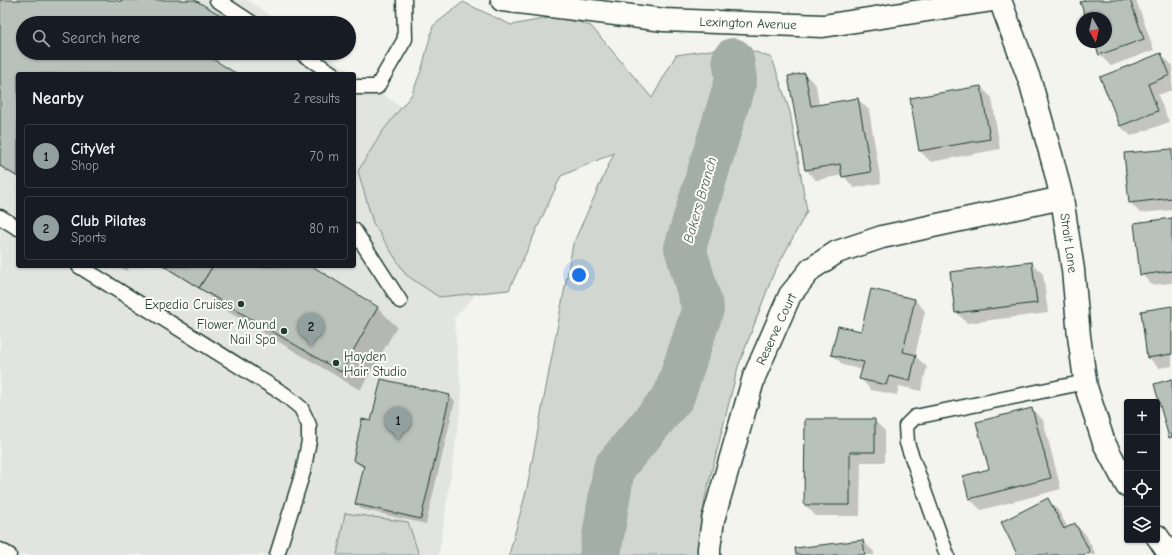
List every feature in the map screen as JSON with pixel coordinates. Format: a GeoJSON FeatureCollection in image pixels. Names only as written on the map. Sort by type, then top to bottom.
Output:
{"type":"FeatureCollection","features":[{"type":"Feature","properties":{"kind":"street","name":"Lexington Avenue"},"geometry":{"type":"LineString","coordinates":[[502,0],[664,20],[823,26],[993,0]]}},
{"type":"Feature","properties":{"kind":"street","name":"Strait Lane"},"geometry":{"type":"LineString","coordinates":[[1000,0],[1031,84],[1062,198],[1074,270],[1079,336],[1086,387],[1104,443],[1124,480]]}},
{"type":"Feature","properties":{"kind":"street","name":"Reserve Court"},"geometry":{"type":"LineString","coordinates":[[709,555],[713,520],[754,377],[790,295],[811,269],[837,252],[882,237],[1062,198]]}},
{"type":"Feature","properties":{"kind":"street"},"geometry":{"type":"LineString","coordinates":[[1160,540],[1170,555]]}},
{"type":"Feature","properties":{"kind":"lane"},"geometry":{"type":"LineString","coordinates":[[217,0],[241,16]]}},
{"type":"Feature","properties":{"kind":"lane"},"geometry":{"type":"LineString","coordinates":[[356,87],[377,87],[405,39],[404,0]]}},
{"type":"Feature","properties":{"kind":"lane"},"geometry":{"type":"LineString","coordinates":[[312,60],[330,72]]}},
{"type":"Feature","properties":{"kind":"lane"},"geometry":{"type":"LineString","coordinates":[[0,217],[16,227]]}},
{"type":"Feature","properties":{"kind":"lane"},"geometry":{"type":"LineString","coordinates":[[356,233],[400,301]]}},
{"type":"Feature","properties":{"kind":"lane"},"geometry":{"type":"LineString","coordinates":[[81,268],[284,394],[301,408],[309,424],[310,442],[303,472],[277,555]]}},
{"type":"Feature","properties":{"kind":"lane"},"geometry":{"type":"LineString","coordinates":[[947,555],[907,443],[906,426],[915,417],[1086,382]]}},
{"type":"Feature","properties":{"kind":"lane"},"geometry":{"type":"LineString","coordinates":[[0,550],[9,555]]}},
{"type":"Feature","properties":{"kind":"shaded area"},"geometry":{"type":"Polygon","coordinates":[[[0,0],[248,0],[271,16],[16,16],[16,60],[334,60],[351,72],[16,72],[16,268],[356,268],[356,75],[458,147],[514,254],[454,318],[462,400],[439,555],[0,555],[0,0]]]}},
{"type":"Feature","properties":{"kind":"shaded area"},"geometry":{"type":"Polygon","coordinates":[[[463,2],[511,25],[560,16],[591,26],[652,98],[676,55],[739,46],[772,58],[790,112],[807,211],[773,275],[738,367],[705,498],[700,555],[509,555],[527,488],[573,244],[614,153],[561,176],[509,290],[439,297],[406,275],[373,223],[358,171],[382,132],[412,94],[422,68],[433,26],[463,2]]]}},
{"type":"Feature","properties":{"kind":"shaded area"},"geometry":{"type":"Polygon","coordinates":[[[345,513],[408,522],[419,555],[337,555],[345,513]]]}},
{"type":"Feature","properties":{"kind":"building"},"geometry":{"type":"Polygon","coordinates":[[[0,0],[117,0],[120,2],[121,0],[195,0],[222,16],[16,16],[16,60],[215,60],[234,72],[16,72],[16,176],[0,166],[0,0]]]}},
{"type":"Feature","properties":{"kind":"building"},"geometry":{"type":"Polygon","coordinates":[[[1087,0],[1130,0],[1144,39],[1099,55],[1096,48],[1112,48],[1112,12],[1084,12],[1080,2],[1087,0]]]}},
{"type":"Feature","properties":{"kind":"building"},"geometry":{"type":"Polygon","coordinates":[[[1161,53],[1170,75],[1148,84],[1158,111],[1120,126],[1100,77],[1161,53]]]}},
{"type":"Feature","properties":{"kind":"building"},"geometry":{"type":"Polygon","coordinates":[[[805,73],[811,106],[858,98],[871,172],[842,177],[840,164],[805,170],[788,76],[805,73]]]}},
{"type":"Feature","properties":{"kind":"building"},"geometry":{"type":"Polygon","coordinates":[[[981,86],[990,139],[919,151],[910,98],[981,86]]]}},
{"type":"Feature","properties":{"kind":"building"},"geometry":{"type":"Polygon","coordinates":[[[1172,149],[1172,198],[1129,203],[1124,153],[1172,149]]]}},
{"type":"Feature","properties":{"kind":"building"},"geometry":{"type":"Polygon","coordinates":[[[1172,218],[1172,271],[1140,275],[1134,223],[1172,218]]]}},
{"type":"Feature","properties":{"kind":"building"},"geometry":{"type":"Polygon","coordinates":[[[1032,262],[1037,303],[955,313],[950,272],[1032,262]]]}},
{"type":"Feature","properties":{"kind":"building"},"geometry":{"type":"Polygon","coordinates":[[[167,268],[212,268],[199,288],[167,268]]]}},
{"type":"Feature","properties":{"kind":"building"},"geometry":{"type":"Polygon","coordinates":[[[212,268],[315,268],[378,307],[341,372],[199,288],[212,268]]]}},
{"type":"Feature","properties":{"kind":"building"},"geometry":{"type":"Polygon","coordinates":[[[871,289],[915,299],[903,352],[916,355],[910,381],[889,376],[886,385],[859,379],[864,362],[831,355],[838,326],[861,331],[871,289]]]}},
{"type":"Feature","properties":{"kind":"building"},"geometry":{"type":"Polygon","coordinates":[[[1172,306],[1172,354],[1147,358],[1141,311],[1172,306]]]}},
{"type":"Feature","properties":{"kind":"building"},"geometry":{"type":"Polygon","coordinates":[[[381,379],[450,395],[421,519],[355,504],[364,466],[353,460],[362,419],[371,421],[381,379]]]}},
{"type":"Feature","properties":{"kind":"building"},"geometry":{"type":"Polygon","coordinates":[[[1172,379],[1172,437],[1169,438],[1160,406],[1160,399],[1158,399],[1154,384],[1172,379]]]}},
{"type":"Feature","properties":{"kind":"building"},"geometry":{"type":"Polygon","coordinates":[[[1032,408],[1051,478],[969,499],[963,476],[989,469],[976,422],[1032,408]]]}},
{"type":"Feature","properties":{"kind":"building"},"geometry":{"type":"Polygon","coordinates":[[[805,419],[875,419],[875,452],[850,452],[850,505],[804,505],[805,419]]]}},
{"type":"Feature","properties":{"kind":"building"},"geometry":{"type":"Polygon","coordinates":[[[1048,498],[1064,529],[1075,523],[1090,552],[1083,555],[1015,555],[1017,554],[1001,522],[1048,498]]]}},
{"type":"Feature","properties":{"kind":"building"},"geometry":{"type":"Polygon","coordinates":[[[863,540],[865,555],[796,555],[795,548],[863,540]]]}},
{"type":"Feature","properties":{"kind":"waterway","name":"Bakers Branch"},"geometry":{"type":"LineString","coordinates":[[600,555],[614,468],[674,396],[703,309],[685,248],[736,79],[733,59]]}},
{"type":"Feature","properties":{"kind":"place","name":"Expedia Cruises"},"geometry":{"type":"Point","coordinates":[241,304]}},
{"type":"Feature","properties":{"kind":"place","name":"Flower Mound Nail Spa"},"geometry":{"type":"Point","coordinates":[284,331]}},
{"type":"Feature","properties":{"kind":"place","name":"Club Pilates"},"geometry":{"type":"Point","coordinates":[311,346]}},
{"type":"Feature","properties":{"kind":"place","name":"Hayden Hair Studio"},"geometry":{"type":"Point","coordinates":[336,363]}},
{"type":"Feature","properties":{"kind":"place","name":"CityVet"},"geometry":{"type":"Point","coordinates":[398,440]}}]}
